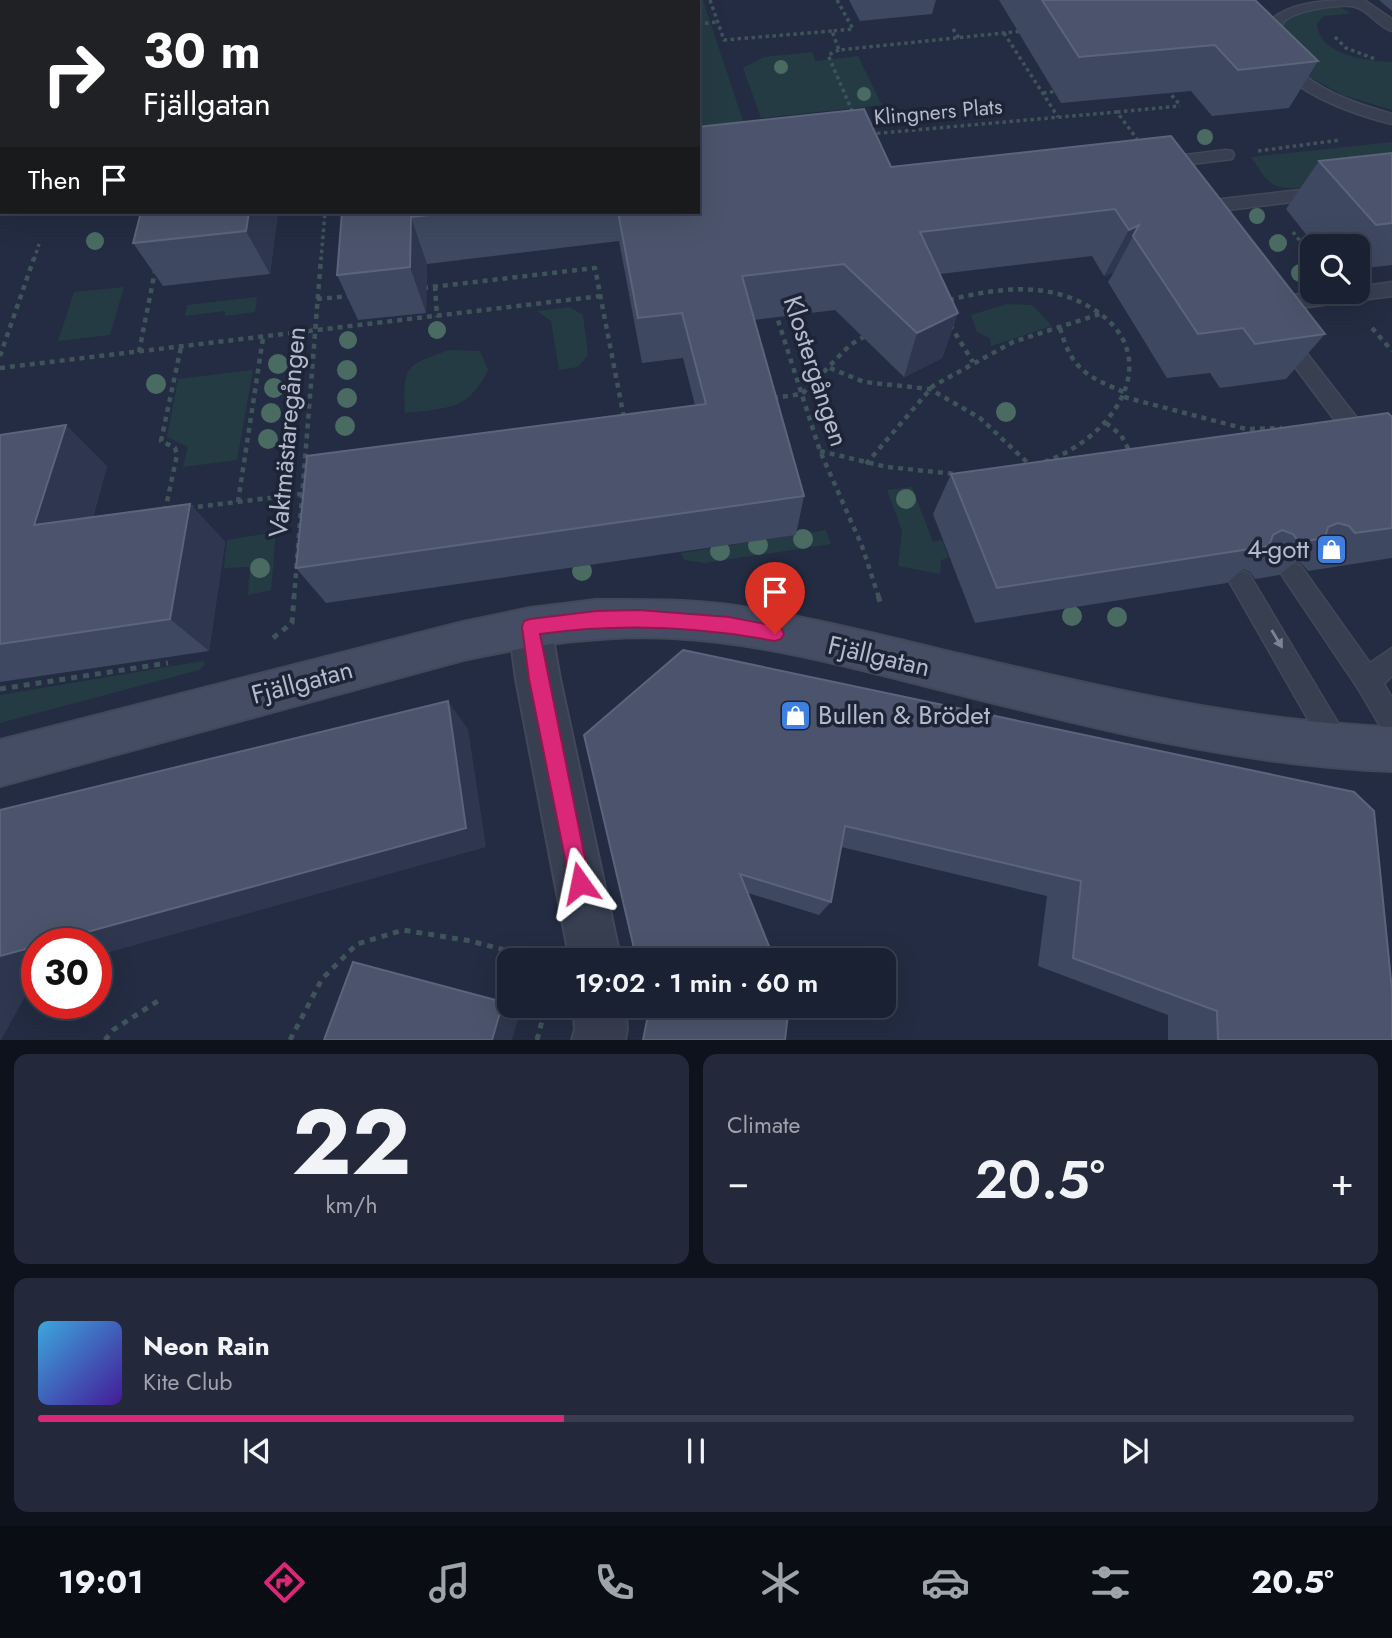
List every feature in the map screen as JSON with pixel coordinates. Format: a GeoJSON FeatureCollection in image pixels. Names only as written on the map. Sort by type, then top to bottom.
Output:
{"type":"FeatureCollection","features":[{"type":"Feature","properties":{"kind":"street","name":"Fjällgatan"},"geometry":{"type":"LineString","coordinates":[[0,763],[382,661],[530,627],[596,619],[639,618],[729,624],[867,652],[1040,694],[1226,731],[1338,747],[1392,749]]}},
{"type":"Feature","properties":{"kind":"street"},"geometry":{"type":"LineString","coordinates":[[530,627],[538,679],[593,948]]}},
{"type":"Feature","properties":{"kind":"street"},"geometry":{"type":"LineString","coordinates":[[598,1040],[600,1018]]}},
{"type":"Feature","properties":{"kind":"lane"},"geometry":{"type":"LineString","coordinates":[[1392,27],[1382,17],[1354,1],[1309,5],[1286,12],[1276,23],[1272,39],[1278,56],[1294,75],[1319,91],[1361,110],[1392,119]]}},
{"type":"Feature","properties":{"kind":"lane"},"geometry":{"type":"LineString","coordinates":[[1168,182],[1154,164],[1226,155]]}},
{"type":"Feature","properties":{"kind":"lane"},"geometry":{"type":"LineString","coordinates":[[1205,230],[1186,204],[1342,191]]}},
{"type":"Feature","properties":{"kind":"lane"},"geometry":{"type":"LineString","coordinates":[[1392,307],[1383,290],[1256,301],[1392,480]]}},
{"type":"Feature","properties":{"kind":"lane"},"geometry":{"type":"LineString","coordinates":[[1293,573],[1368,681],[1392,722]]}},
{"type":"Feature","properties":{"kind":"lane"},"geometry":{"type":"LineString","coordinates":[[1241,580],[1338,747]]}},
{"type":"Feature","properties":{"kind":"lane"},"geometry":{"type":"LineString","coordinates":[[1368,681],[1392,660]]}},
{"type":"Feature","properties":{"kind":"path"},"geometry":{"type":"LineString","coordinates":[[710,0],[724,40],[853,29],[837,0]]}},
{"type":"Feature","properties":{"kind":"path"},"geometry":{"type":"LineString","coordinates":[[700,24],[718,22]]}},
{"type":"Feature","properties":{"kind":"path"},"geometry":{"type":"LineString","coordinates":[[953,29],[958,38]]}},
{"type":"Feature","properties":{"kind":"path"},"geometry":{"type":"LineString","coordinates":[[832,31],[839,50]]}},
{"type":"Feature","properties":{"kind":"path"},"geometry":{"type":"LineString","coordinates":[[858,123],[828,55],[839,50],[1031,31]]}},
{"type":"Feature","properties":{"kind":"path"},"geometry":{"type":"LineString","coordinates":[[1004,33],[1058,117]]}},
{"type":"Feature","properties":{"kind":"path","name":"Klingners Plats"},"geometry":{"type":"LineString","coordinates":[[863,135],[1181,106],[1161,81]]}},
{"type":"Feature","properties":{"kind":"path"},"geometry":{"type":"LineString","coordinates":[[1043,93],[1069,90]]}},
{"type":"Feature","properties":{"kind":"path"},"geometry":{"type":"LineString","coordinates":[[1117,112],[1140,144]]}},
{"type":"Feature","properties":{"kind":"path"},"geometry":{"type":"LineString","coordinates":[[1226,155],[1317,143]]}},
{"type":"Feature","properties":{"kind":"path","name":"Vaktmästaregången"},"geometry":{"type":"LineString","coordinates":[[267,644],[292,623],[325,214]]}},
{"type":"Feature","properties":{"kind":"path"},"geometry":{"type":"LineString","coordinates":[[0,356],[39,244]]}},
{"type":"Feature","properties":{"kind":"path"},"geometry":{"type":"LineString","coordinates":[[139,352],[157,263]]}},
{"type":"Feature","properties":{"kind":"path"},"geometry":{"type":"LineString","coordinates":[[422,288],[595,268],[624,418],[638,416]]}},
{"type":"Feature","properties":{"kind":"path"},"geometry":{"type":"LineString","coordinates":[[435,286],[436,317]]}},
{"type":"Feature","properties":{"kind":"path"},"geometry":{"type":"LineString","coordinates":[[937,303],[1004,289],[1044,291],[1071,298],[1113,324],[1130,356],[1132,364],[1125,395],[1115,414],[1086,441],[1049,460],[1022,467]]}},
{"type":"Feature","properties":{"kind":"path"},"geometry":{"type":"LineString","coordinates":[[317,299],[357,295]]}},
{"type":"Feature","properties":{"kind":"path"},"geometry":{"type":"LineString","coordinates":[[0,368],[601,296]]}},
{"type":"Feature","properties":{"kind":"path","name":"Klostergången"},"geometry":{"type":"LineString","coordinates":[[773,303],[820,451],[862,546],[881,604]]}},
{"type":"Feature","properties":{"kind":"path"},"geometry":{"type":"LineString","coordinates":[[866,464],[930,389],[973,362],[1013,342],[1100,314]]}},
{"type":"Feature","properties":{"kind":"path"},"geometry":{"type":"LineString","coordinates":[[944,315],[973,362]]}},
{"type":"Feature","properties":{"kind":"path"},"geometry":{"type":"LineString","coordinates":[[1060,328],[1067,357],[1072,365],[1125,395],[1246,429],[1283,428]]}},
{"type":"Feature","properties":{"kind":"path"},"geometry":{"type":"LineString","coordinates":[[761,399],[802,394],[850,345],[871,332]]}},
{"type":"Feature","properties":{"kind":"path"},"geometry":{"type":"LineString","coordinates":[[238,502],[263,338]]}},
{"type":"Feature","properties":{"kind":"path"},"geometry":{"type":"LineString","coordinates":[[165,511],[177,455],[175,448],[161,441],[181,347]]}},
{"type":"Feature","properties":{"kind":"path"},"geometry":{"type":"LineString","coordinates":[[829,368],[864,382],[930,389],[980,418],[1030,465]]}},
{"type":"Feature","properties":{"kind":"path"},"geometry":{"type":"LineString","coordinates":[[1106,423],[1121,435],[1131,454]]}},
{"type":"Feature","properties":{"kind":"path"},"geometry":{"type":"LineString","coordinates":[[820,451],[866,464],[921,474],[958,474]]}},
{"type":"Feature","properties":{"kind":"path"},"geometry":{"type":"LineString","coordinates":[[305,461],[319,459]]}},
{"type":"Feature","properties":{"kind":"path"},"geometry":{"type":"LineString","coordinates":[[151,513],[302,494]]}},
{"type":"Feature","properties":{"kind":"path"},"geometry":{"type":"LineString","coordinates":[[0,689],[179,662]]}},
{"type":"Feature","properties":{"kind":"path"},"geometry":{"type":"LineString","coordinates":[[290,1040],[322,979],[357,944],[403,930],[497,948]]}},
{"type":"Feature","properties":{"kind":"path"},"geometry":{"type":"LineString","coordinates":[[105,1040],[114,1030],[161,999]]}},
{"type":"Feature","properties":{"kind":"shaded area"},"geometry":{"type":"Polygon","coordinates":[[[700,0],[703,0],[746,130],[700,134],[700,0]]]}},
{"type":"Feature","properties":{"kind":"shaded area"},"geometry":{"type":"Polygon","coordinates":[[[1334,5],[1349,14],[1324,16],[1317,24],[1320,35],[1335,50],[1346,55],[1392,62],[1392,110],[1343,95],[1308,76],[1281,30],[1296,13],[1334,5]]]}},
{"type":"Feature","properties":{"kind":"shaded area"},"geometry":{"type":"Polygon","coordinates":[[[812,52],[816,61],[858,56],[882,105],[761,118],[743,68],[764,57],[812,52]]]}},
{"type":"Feature","properties":{"kind":"shaded area"},"geometry":{"type":"Polygon","coordinates":[[[1392,142],[1392,176],[1296,188],[1279,187],[1268,181],[1251,157],[1392,142]]]}},
{"type":"Feature","properties":{"kind":"shaded area"},"geometry":{"type":"Polygon","coordinates":[[[124,287],[110,335],[58,341],[74,292],[124,287]]]}},
{"type":"Feature","properties":{"kind":"shaded area"},"geometry":{"type":"Polygon","coordinates":[[[257,297],[255,312],[225,316],[225,311],[185,316],[187,305],[257,297]]]}},
{"type":"Feature","properties":{"kind":"shaded area"},"geometry":{"type":"Polygon","coordinates":[[[1007,304],[1032,305],[1052,326],[991,346],[990,338],[977,332],[971,315],[1007,304]]]}},
{"type":"Feature","properties":{"kind":"shaded area"},"geometry":{"type":"Polygon","coordinates":[[[570,307],[583,315],[588,355],[578,367],[559,370],[551,321],[537,311],[570,307]]]}},
{"type":"Feature","properties":{"kind":"shaded area"},"geometry":{"type":"Polygon","coordinates":[[[449,350],[480,351],[488,370],[480,383],[472,393],[455,405],[405,413],[406,376],[410,370],[415,364],[449,350]]]}},
{"type":"Feature","properties":{"kind":"shaded area"},"geometry":{"type":"Polygon","coordinates":[[[253,370],[237,460],[183,467],[188,447],[167,437],[178,379],[253,370]]]}},
{"type":"Feature","properties":{"kind":"shaded area"},"geometry":{"type":"Polygon","coordinates":[[[912,487],[933,542],[942,540],[949,558],[941,560],[940,574],[898,566],[902,531],[887,490],[912,487]]]}},
{"type":"Feature","properties":{"kind":"shaded area"},"geometry":{"type":"Polygon","coordinates":[[[826,530],[831,544],[705,563],[684,560],[681,553],[826,530]]]}},
{"type":"Feature","properties":{"kind":"shaded area"},"geometry":{"type":"Polygon","coordinates":[[[276,532],[271,590],[248,595],[250,567],[224,568],[227,540],[276,532]]]}},
{"type":"Feature","properties":{"kind":"shaded area"},"geometry":{"type":"Polygon","coordinates":[[[203,661],[205,664],[199,670],[0,723],[0,695],[203,661]]]}},
{"type":"Feature","properties":{"kind":"building"},"geometry":{"type":"Polygon","coordinates":[[[1042,0],[1255,0],[1318,61],[1238,70],[1215,45],[1079,57],[1042,0]]]}},
{"type":"Feature","properties":{"kind":"building"},"geometry":{"type":"Polygon","coordinates":[[[864,109],[891,167],[1171,136],[1325,334],[1255,344],[1243,328],[1198,334],[1133,236],[1139,225],[1129,230],[1115,209],[920,232],[958,313],[917,333],[844,264],[742,276],[804,496],[296,568],[307,456],[706,404],[682,313],[638,318],[618,214],[700,214],[700,127],[864,109]]]}},
{"type":"Feature","properties":{"kind":"building"},"geometry":{"type":"Polygon","coordinates":[[[1392,153],[1392,223],[1376,225],[1319,161],[1392,153]]]}},
{"type":"Feature","properties":{"kind":"building"},"geometry":{"type":"Polygon","coordinates":[[[140,214],[249,214],[246,231],[133,243],[140,214]]]}},
{"type":"Feature","properties":{"kind":"building"},"geometry":{"type":"Polygon","coordinates":[[[342,214],[439,214],[411,217],[410,267],[337,275],[342,214]]]}},
{"type":"Feature","properties":{"kind":"building"},"geometry":{"type":"Polygon","coordinates":[[[1388,413],[1392,417],[1392,528],[1355,533],[1349,526],[1338,523],[1328,527],[1325,538],[1299,542],[1293,534],[1282,530],[1273,535],[1269,546],[997,588],[951,474],[1388,413]]]}},
{"type":"Feature","properties":{"kind":"building"},"geometry":{"type":"Polygon","coordinates":[[[66,425],[34,525],[190,504],[170,619],[0,644],[0,435],[66,425]]]}},
{"type":"Feature","properties":{"kind":"building"},"geometry":{"type":"Polygon","coordinates":[[[683,650],[1354,792],[1374,811],[1392,990],[1392,1040],[1218,1040],[1217,1011],[1073,958],[1081,881],[845,826],[831,902],[740,874],[770,948],[634,948],[584,735],[683,650]]]}},
{"type":"Feature","properties":{"kind":"building"},"geometry":{"type":"Polygon","coordinates":[[[448,701],[466,828],[102,928],[21,928],[21,950],[0,956],[0,810],[448,701]]]}},
{"type":"Feature","properties":{"kind":"building"},"geometry":{"type":"Polygon","coordinates":[[[353,962],[497,1000],[498,1018],[492,1040],[324,1040],[353,962]]]}},
{"type":"Feature","properties":{"kind":"building"},"geometry":{"type":"Polygon","coordinates":[[[647,1018],[788,1018],[785,1040],[643,1040],[647,1018]]]}},
{"type":"Feature","properties":{"kind":"place","name":"4-gott"},"geometry":{"type":"Point","coordinates":[1332,549]}},
{"type":"Feature","properties":{"kind":"place","name":"Bullen & Brödet"},"geometry":{"type":"Point","coordinates":[795,715]}},
{"type":"Feature","properties":{"kind":"route"},"geometry":{"type":"LineString","coordinates":[[580,883],[533,654],[530,627],[596,619],[639,618],[729,624],[775,634]]}}]}
